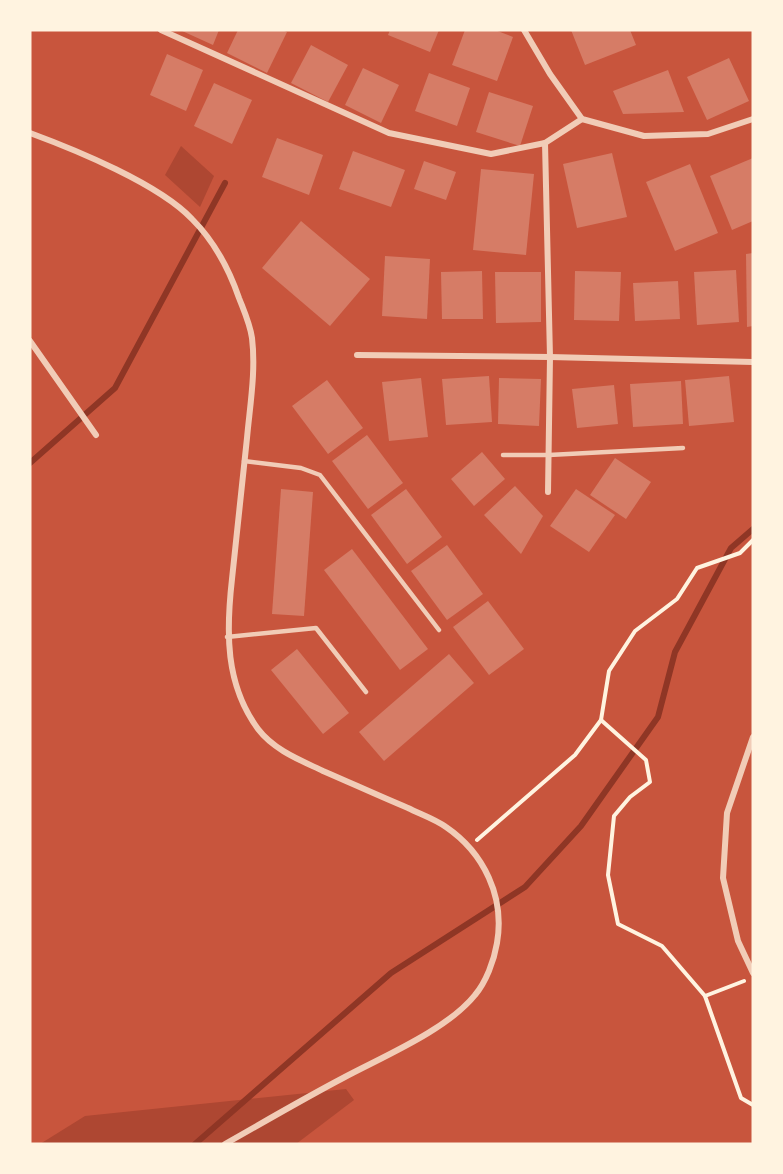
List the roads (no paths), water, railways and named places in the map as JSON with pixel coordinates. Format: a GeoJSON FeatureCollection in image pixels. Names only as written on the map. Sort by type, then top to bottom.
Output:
{"type":"FeatureCollection","features":[{"type":"Feature","properties":{"kind":"street"},"geometry":{"type":"LineString","coordinates":[[161,30],[389,133],[491,154],[545,143],[582,119]]}},
{"type":"Feature","properties":{"kind":"street"},"geometry":{"type":"LineString","coordinates":[[524,30],[550,74],[582,119],[644,136],[708,134],[753,119]]}},
{"type":"Feature","properties":{"kind":"street"},"geometry":{"type":"LineString","coordinates":[[30,133],[53,141],[120,172],[167,197],[193,219],[217,250],[231,275],[252,339],[253,380],[227,637],[232,674],[241,702],[260,732],[286,754],[444,825],[470,846],[488,873],[500,918],[497,945],[490,968],[475,995],[454,1015],[425,1035],[312,1094],[225,1144]]}},
{"type":"Feature","properties":{"kind":"street"},"geometry":{"type":"LineString","coordinates":[[545,143],[550,357],[548,492]]}},
{"type":"Feature","properties":{"kind":"street"},"geometry":{"type":"LineString","coordinates":[[30,341],[96,435]]}},
{"type":"Feature","properties":{"kind":"street"},"geometry":{"type":"LineString","coordinates":[[357,355],[753,362]]}},
{"type":"Feature","properties":{"kind":"street"},"geometry":{"type":"LineString","coordinates":[[753,737],[727,813],[723,878],[738,940],[753,973]]}},
{"type":"Feature","properties":{"kind":"lane"},"geometry":{"type":"LineString","coordinates":[[503,455],[683,448]]}},
{"type":"Feature","properties":{"kind":"lane"},"geometry":{"type":"LineString","coordinates":[[244,461],[301,468],[320,475],[439,630]]}},
{"type":"Feature","properties":{"kind":"lane"},"geometry":{"type":"LineString","coordinates":[[227,637],[316,628],[366,692]]}},
{"type":"Feature","properties":{"kind":"waterway"},"geometry":{"type":"LineString","coordinates":[[30,463],[115,388],[225,183]]}},
{"type":"Feature","properties":{"kind":"waterway"},"geometry":{"type":"LineString","coordinates":[[195,1144],[391,973],[525,887],[581,826],[658,717],[675,652],[731,548],[753,529]]}}]}
